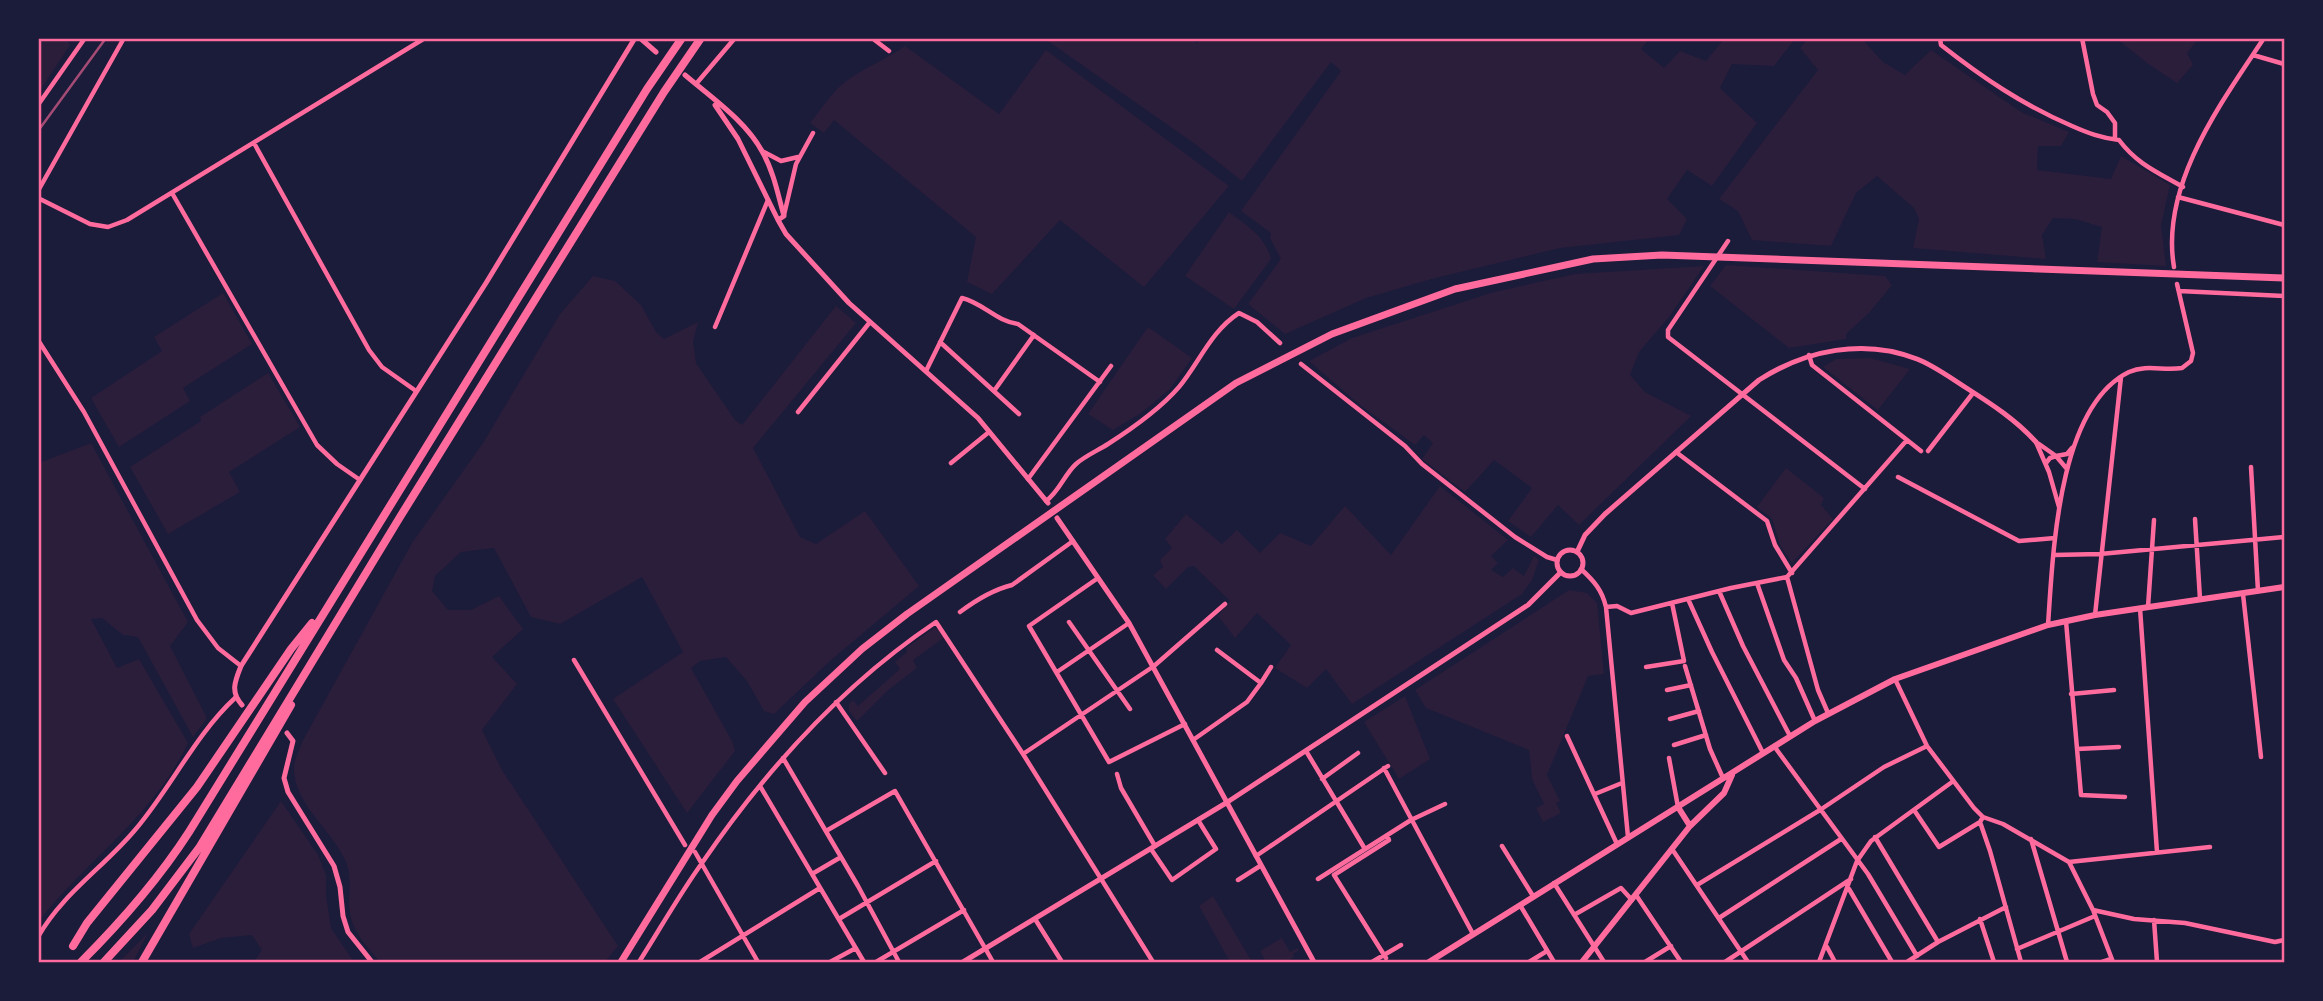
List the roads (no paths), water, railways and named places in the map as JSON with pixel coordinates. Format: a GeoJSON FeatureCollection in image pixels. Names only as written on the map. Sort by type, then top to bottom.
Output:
{"type":"FeatureCollection","features":[{"type":"Feature","properties":{"kind":"highway"},"geometry":{"type":"LineString","coordinates":[[81,962],[122,920],[173,857],[647,89],[682,38]]}},
{"type":"Feature","properties":{"kind":"highway"},"geometry":{"type":"LineString","coordinates":[[104,962],[152,910],[199,848],[400,517],[664,92],[701,38]]}},
{"type":"Feature","properties":{"kind":"highway"},"geometry":{"type":"LineString","coordinates":[[142,962],[400,517]]}},
{"type":"Feature","properties":{"kind":"highway"},"geometry":{"type":"LineString","coordinates":[[73,946],[87,923],[197,787],[291,649],[335,593]]}},
{"type":"Feature","properties":{"kind":"highway"},"geometry":{"type":"LineString","coordinates":[[148,962],[165,923]]}},
{"type":"Feature","properties":{"kind":"main road"},"geometry":{"type":"LineString","coordinates":[[621,962],[697,837],[737,781],[805,702],[862,649],[954,579],[1236,383],[1332,334],[1455,289],[1593,259],[1634,256],[2283,276]]}},
{"type":"Feature","properties":{"kind":"main road"},"geometry":{"type":"LineString","coordinates":[[1429,962],[1790,736],[1895,679],[2049,625],[2095,615],[2284,587]]}},
{"type":"Feature","properties":{"kind":"main road"},"geometry":{"type":"LineString","coordinates":[[1582,962],[1690,826],[1724,793],[1733,773]]}},
{"type":"Feature","properties":{"kind":"main road"},"geometry":{"type":"LineString","coordinates":[[1678,807],[1690,826]]}},
{"type":"Feature","properties":{"kind":"street"},"geometry":{"type":"LineString","coordinates":[[38,105],[85,38]]}},
{"type":"Feature","properties":{"kind":"street"},"geometry":{"type":"LineString","coordinates":[[38,191],[124,38]]}},
{"type":"Feature","properties":{"kind":"street"},"geometry":{"type":"LineString","coordinates":[[38,198],[90,224],[108,226],[127,220],[425,38]]}},
{"type":"Feature","properties":{"kind":"street"},"geometry":{"type":"LineString","coordinates":[[242,705],[235,698],[234,685],[241,666],[486,283],[638,38],[656,52]]}},
{"type":"Feature","properties":{"kind":"street"},"geometry":{"type":"LineString","coordinates":[[696,84],[735,38]]}},
{"type":"Feature","properties":{"kind":"street"},"geometry":{"type":"LineString","coordinates":[[872,38],[889,51]]}},
{"type":"Feature","properties":{"kind":"street"},"geometry":{"type":"LineString","coordinates":[[1940,38],[1941,46],[1976,74],[2008,94],[2051,118],[2093,136],[2119,140],[2143,166],[2183,187]]}},
{"type":"Feature","properties":{"kind":"street"},"geometry":{"type":"LineString","coordinates":[[2082,38],[2092,94],[2097,105],[2108,112],[2115,123],[2115,139]]}},
{"type":"Feature","properties":{"kind":"street"},"geometry":{"type":"LineString","coordinates":[[2174,267],[2173,238],[2178,197],[2192,155],[2207,126],[2264,38]]}},
{"type":"Feature","properties":{"kind":"street"},"geometry":{"type":"LineString","coordinates":[[2252,55],[2284,64]]}},
{"type":"Feature","properties":{"kind":"street"},"geometry":{"type":"LineString","coordinates":[[685,75],[747,130],[763,152],[774,179],[781,218]]}},
{"type":"Feature","properties":{"kind":"street"},"geometry":{"type":"LineString","coordinates":[[707,94],[730,125],[768,200],[795,244],[849,303],[978,418],[1047,502],[1077,463],[1126,432],[1166,401],[1180,386],[1227,320],[1239,313],[1257,322],[1280,343]]}},
{"type":"Feature","properties":{"kind":"street"},"geometry":{"type":"LineString","coordinates":[[781,218],[799,157],[813,133]]}},
{"type":"Feature","properties":{"kind":"street"},"geometry":{"type":"LineString","coordinates":[[254,143],[369,350],[382,368],[416,391]]}},
{"type":"Feature","properties":{"kind":"street"},"geometry":{"type":"LineString","coordinates":[[748,158],[763,152],[781,161],[799,157]]}},
{"type":"Feature","properties":{"kind":"street"},"geometry":{"type":"LineString","coordinates":[[761,185],[774,179]]}},
{"type":"Feature","properties":{"kind":"street"},"geometry":{"type":"LineString","coordinates":[[172,193],[317,445],[337,464],[360,480]]}},
{"type":"Feature","properties":{"kind":"street"},"geometry":{"type":"LineString","coordinates":[[2178,197],[2284,225]]}},
{"type":"Feature","properties":{"kind":"street"},"geometry":{"type":"LineString","coordinates":[[715,327],[768,200]]}},
{"type":"Feature","properties":{"kind":"street"},"geometry":{"type":"LineString","coordinates":[[1728,241],[1668,331],[1668,337],[1865,489]]}},
{"type":"Feature","properties":{"kind":"street"},"geometry":{"type":"LineString","coordinates":[[2049,625],[2059,508],[2073,448],[2095,401],[2121,377],[2144,368],[2182,368],[2192,361],[2193,353],[2177,284]]}},
{"type":"Feature","properties":{"kind":"street"},"geometry":{"type":"LineString","coordinates":[[2179,291],[2284,296]]}},
{"type":"Feature","properties":{"kind":"street"},"geometry":{"type":"LineString","coordinates":[[926,371],[962,298],[974,300],[1005,322],[1018,324],[1100,382]]}},
{"type":"Feature","properties":{"kind":"street"},"geometry":{"type":"LineString","coordinates":[[798,412],[870,322]]}},
{"type":"Feature","properties":{"kind":"street"},"geometry":{"type":"LineString","coordinates":[[994,391],[1034,335]]}},
{"type":"Feature","properties":{"kind":"street"},"geometry":{"type":"LineString","coordinates":[[38,340],[84,412],[197,620],[218,648],[241,666]]}},
{"type":"Feature","properties":{"kind":"street"},"geometry":{"type":"LineString","coordinates":[[940,342],[1019,414]]}},
{"type":"Feature","properties":{"kind":"street"},"geometry":{"type":"LineString","coordinates":[[1577,552],[1585,536],[1598,521],[1759,380],[1781,365],[1834,349],[1893,351],[1919,360],[2008,415],[2036,442],[2056,456],[2067,470]]}},
{"type":"Feature","properties":{"kind":"street"},"geometry":{"type":"LineString","coordinates":[[1809,355],[1812,365],[1924,451],[1973,393]]}},
{"type":"Feature","properties":{"kind":"street"},"geometry":{"type":"LineString","coordinates":[[1301,364],[1515,537],[1547,558],[1557,560]]}},
{"type":"Feature","properties":{"kind":"street"},"geometry":{"type":"LineString","coordinates":[[1028,479],[1111,366]]}},
{"type":"Feature","properties":{"kind":"street"},"geometry":{"type":"LineString","coordinates":[[2095,615],[2121,377]]}},
{"type":"Feature","properties":{"kind":"street"},"geometry":{"type":"LineString","coordinates":[[951,463],[989,432]]}},
{"type":"Feature","properties":{"kind":"street"},"geometry":{"type":"LineString","coordinates":[[1606,607],[1617,606],[1630,613],[1787,577],[1907,440]]}},
{"type":"Feature","properties":{"kind":"street"},"geometry":{"type":"LineString","coordinates":[[2036,442],[2046,463],[2059,508]]}},
{"type":"Feature","properties":{"kind":"street"},"geometry":{"type":"LineString","coordinates":[[2046,463],[2050,458],[2067,454],[2073,448]]}},
{"type":"Feature","properties":{"kind":"street"},"geometry":{"type":"LineString","coordinates":[[1676,452],[1768,521],[1774,545],[1792,573]]}},
{"type":"Feature","properties":{"kind":"street"},"geometry":{"type":"LineString","coordinates":[[2251,467],[2259,592]]}},
{"type":"Feature","properties":{"kind":"street"},"geometry":{"type":"LineString","coordinates":[[1898,477],[2019,541],[2055,538]]}},
{"type":"Feature","properties":{"kind":"street"},"geometry":{"type":"LineString","coordinates":[[1057,518],[1129,624],[1259,866],[1314,962]]}},
{"type":"Feature","properties":{"kind":"street"},"geometry":{"type":"LineString","coordinates":[[2195,519],[2200,600]]}},
{"type":"Feature","properties":{"kind":"street"},"geometry":{"type":"LineString","coordinates":[[2154,520],[2144,608],[2157,852]]}},
{"type":"Feature","properties":{"kind":"street"},"geometry":{"type":"LineString","coordinates":[[2054,555],[2197,547],[2284,537]]}},
{"type":"Feature","properties":{"kind":"street"},"geometry":{"type":"LineString","coordinates":[[960,612],[979,598],[1012,585],[1073,541]]}},
{"type":"Feature","properties":{"kind":"street"},"geometry":{"type":"LineString","coordinates":[[1557,560],[1565,550],[1577,552],[1583,560],[1581,569],[1572,576],[1561,572]]}},
{"type":"Feature","properties":{"kind":"street"},"geometry":{"type":"LineString","coordinates":[[1557,560],[1561,572]]}},
{"type":"Feature","properties":{"kind":"street"},"geometry":{"type":"LineString","coordinates":[[1581,569],[1603,595],[1606,607],[1628,837]]}},
{"type":"Feature","properties":{"kind":"street"},"geometry":{"type":"LineString","coordinates":[[963,962],[1226,803],[1306,751],[1404,684],[1528,605],[1561,572]]}},
{"type":"Feature","properties":{"kind":"street"},"geometry":{"type":"LineString","coordinates":[[1787,577],[1818,690],[1828,713]]}},
{"type":"Feature","properties":{"kind":"street"},"geometry":{"type":"LineString","coordinates":[[1098,578],[1029,626],[1109,762],[1185,724]]}},
{"type":"Feature","properties":{"kind":"street"},"geometry":{"type":"LineString","coordinates":[[1757,583],[1784,660],[1796,678],[1815,721]]}},
{"type":"Feature","properties":{"kind":"street"},"geometry":{"type":"LineString","coordinates":[[1719,591],[1743,646],[1790,736]]}},
{"type":"Feature","properties":{"kind":"street"},"geometry":{"type":"LineString","coordinates":[[2243,594],[2261,757]]}},
{"type":"Feature","properties":{"kind":"street"},"geometry":{"type":"LineString","coordinates":[[1688,599],[1763,753]]}},
{"type":"Feature","properties":{"kind":"street"},"geometry":{"type":"LineString","coordinates":[[1646,667],[1684,661],[1672,603]]}},
{"type":"Feature","properties":{"kind":"street"},"geometry":{"type":"LineString","coordinates":[[1023,754],[1153,666],[1225,604]]}},
{"type":"Feature","properties":{"kind":"street"},"geometry":{"type":"LineString","coordinates":[[2066,621],[2081,795],[2125,797]]}},
{"type":"Feature","properties":{"kind":"street"},"geometry":{"type":"LineString","coordinates":[[639,962],[701,864],[783,758],[836,702],[905,643],[936,622],[1023,754],[1153,962]]}},
{"type":"Feature","properties":{"kind":"street"},"geometry":{"type":"LineString","coordinates":[[1069,622],[1130,709]]}},
{"type":"Feature","properties":{"kind":"street"},"geometry":{"type":"LineString","coordinates":[[1057,672],[1129,624]]}},
{"type":"Feature","properties":{"kind":"street"},"geometry":{"type":"LineString","coordinates":[[1217,650],[1261,683]]}},
{"type":"Feature","properties":{"kind":"street"},"geometry":{"type":"LineString","coordinates":[[574,660],[686,843]]}},
{"type":"Feature","properties":{"kind":"street"},"geometry":{"type":"LineString","coordinates":[[1685,666],[1723,779]]}},
{"type":"Feature","properties":{"kind":"street"},"geometry":{"type":"LineString","coordinates":[[1193,740],[1247,702],[1271,667]]}},
{"type":"Feature","properties":{"kind":"street"},"geometry":{"type":"LineString","coordinates":[[1895,679],[1927,746],[1982,819],[2021,962]]}},
{"type":"Feature","properties":{"kind":"street"},"geometry":{"type":"LineString","coordinates":[[1667,690],[1691,685]]}},
{"type":"Feature","properties":{"kind":"street"},"geometry":{"type":"LineString","coordinates":[[2071,694],[2114,690]]}},
{"type":"Feature","properties":{"kind":"street"},"geometry":{"type":"LineString","coordinates":[[38,937],[58,908],[135,830],[216,716],[235,698]]}},
{"type":"Feature","properties":{"kind":"street"},"geometry":{"type":"LineString","coordinates":[[836,702],[885,774]]}},
{"type":"Feature","properties":{"kind":"street"},"geometry":{"type":"LineString","coordinates":[[1670,719],[1699,711]]}},
{"type":"Feature","properties":{"kind":"street"},"geometry":{"type":"LineString","coordinates":[[287,733],[293,741],[284,779],[288,792],[334,866],[348,932],[372,962]]}},
{"type":"Feature","properties":{"kind":"street"},"geometry":{"type":"LineString","coordinates":[[1674,746],[1706,735]]}},
{"type":"Feature","properties":{"kind":"street"},"geometry":{"type":"LineString","coordinates":[[1567,736],[1617,844]]}},
{"type":"Feature","properties":{"kind":"street"},"geometry":{"type":"LineString","coordinates":[[1774,746],[1868,874],[1917,956]]}},
{"type":"Feature","properties":{"kind":"street"},"geometry":{"type":"LineString","coordinates":[[1697,885],[1820,810],[1884,767],[1927,746]]}},
{"type":"Feature","properties":{"kind":"street"},"geometry":{"type":"LineString","coordinates":[[2077,749],[2119,747]]}},
{"type":"Feature","properties":{"kind":"street"},"geometry":{"type":"LineString","coordinates":[[1306,751],[1365,849]]}},
{"type":"Feature","properties":{"kind":"street"},"geometry":{"type":"LineString","coordinates":[[1322,779],[1358,753]]}},
{"type":"Feature","properties":{"kind":"street"},"geometry":{"type":"LineString","coordinates":[[783,758],[899,962]]}},
{"type":"Feature","properties":{"kind":"street"},"geometry":{"type":"LineString","coordinates":[[1669,758],[1678,807]]}},
{"type":"Feature","properties":{"kind":"street"},"geometry":{"type":"LineString","coordinates":[[1255,857],[1386,767],[1411,820],[1473,934]]}},
{"type":"Feature","properties":{"kind":"street"},"geometry":{"type":"LineString","coordinates":[[1117,774],[1121,788],[1172,880],[1216,849],[1198,820]]}},
{"type":"Feature","properties":{"kind":"street"},"geometry":{"type":"LineString","coordinates":[[1819,962],[1857,861],[1875,837],[1952,782]]}},
{"type":"Feature","properties":{"kind":"street"},"geometry":{"type":"LineString","coordinates":[[1595,794],[1622,783]]}},
{"type":"Feature","properties":{"kind":"street"},"geometry":{"type":"LineString","coordinates":[[760,786],[864,962]]}},
{"type":"Feature","properties":{"kind":"street"},"geometry":{"type":"LineString","coordinates":[[826,831],[895,791],[993,962]]}},
{"type":"Feature","properties":{"kind":"street"},"geometry":{"type":"LineString","coordinates":[[1318,879],[1411,820],[1445,804]]}},
{"type":"Feature","properties":{"kind":"street"},"geometry":{"type":"LineString","coordinates":[[1914,810],[1939,847],[1982,819],[2003,824],[2069,862],[2094,913],[2112,961],[2102,962]]}},
{"type":"Feature","properties":{"kind":"street"},"geometry":{"type":"LineString","coordinates":[[1385,957],[1334,875],[1389,840],[1387,835]]}},
{"type":"Feature","properties":{"kind":"street"},"geometry":{"type":"LineString","coordinates":[[1875,837],[1938,942]]}},
{"type":"Feature","properties":{"kind":"street"},"geometry":{"type":"LineString","coordinates":[[1718,918],[1841,839]]}},
{"type":"Feature","properties":{"kind":"street"},"geometry":{"type":"LineString","coordinates":[[2031,839],[2067,962]]}},
{"type":"Feature","properties":{"kind":"street"},"geometry":{"type":"LineString","coordinates":[[1502,846],[1533,896]]}},
{"type":"Feature","properties":{"kind":"street"},"geometry":{"type":"LineString","coordinates":[[2069,862],[2210,847]]}},
{"type":"Feature","properties":{"kind":"street"},"geometry":{"type":"LineString","coordinates":[[1672,849],[1748,962]]}},
{"type":"Feature","properties":{"kind":"street"},"geometry":{"type":"LineString","coordinates":[[694,854],[758,962]]}},
{"type":"Feature","properties":{"kind":"street"},"geometry":{"type":"LineString","coordinates":[[812,874],[841,857]]}},
{"type":"Feature","properties":{"kind":"street"},"geometry":{"type":"LineString","coordinates":[[839,919],[936,861]]}},
{"type":"Feature","properties":{"kind":"street"},"geometry":{"type":"LineString","coordinates":[[1238,880],[1259,866]]}},
{"type":"Feature","properties":{"kind":"street"},"geometry":{"type":"LineString","coordinates":[[1725,962],[1852,878]]}},
{"type":"Feature","properties":{"kind":"street"},"geometry":{"type":"LineString","coordinates":[[1554,883],[1604,962]]}},
{"type":"Feature","properties":{"kind":"street"},"geometry":{"type":"LineString","coordinates":[[700,962],[820,888]]}},
{"type":"Feature","properties":{"kind":"street"},"geometry":{"type":"LineString","coordinates":[[1574,915],[1620,888],[1634,897],[1681,962]]}},
{"type":"Feature","properties":{"kind":"street"},"geometry":{"type":"LineString","coordinates":[[1849,888],[1892,962]]}},
{"type":"Feature","properties":{"kind":"street"},"geometry":{"type":"LineString","coordinates":[[1520,904],[1554,962]]}},
{"type":"Feature","properties":{"kind":"street"},"geometry":{"type":"LineString","coordinates":[[1907,962],[1938,942],[2006,906]]}},
{"type":"Feature","properties":{"kind":"street"},"geometry":{"type":"LineString","coordinates":[[876,962],[964,910]]}},
{"type":"Feature","properties":{"kind":"street"},"geometry":{"type":"LineString","coordinates":[[2017,949],[2058,933],[2094,913],[2199,925],[2275,942],[2284,940]]}},
{"type":"Feature","properties":{"kind":"street"},"geometry":{"type":"LineString","coordinates":[[1035,919],[1062,962]]}},
{"type":"Feature","properties":{"kind":"street"},"geometry":{"type":"LineString","coordinates":[[1980,919],[1994,962]]}},
{"type":"Feature","properties":{"kind":"street"},"geometry":{"type":"LineString","coordinates":[[2154,920],[2157,962]]}},
{"type":"Feature","properties":{"kind":"street"},"geometry":{"type":"LineString","coordinates":[[1372,962],[1385,957],[1401,944]]}},
{"type":"Feature","properties":{"kind":"street"},"geometry":{"type":"LineString","coordinates":[[1645,962],[1671,946]]}},
{"type":"Feature","properties":{"kind":"street"},"geometry":{"type":"LineString","coordinates":[[1826,946],[1835,962]]}},
{"type":"Feature","properties":{"kind":"street"},"geometry":{"type":"LineString","coordinates":[[830,962],[856,948]]}},
{"type":"Feature","properties":{"kind":"street"},"geometry":{"type":"LineString","coordinates":[[1529,962],[1547,951]]}},
{"type":"Feature","properties":{"kind":"railway"},"geometry":{"type":"LineString","coordinates":[[38,131],[106,38]]}}]}
